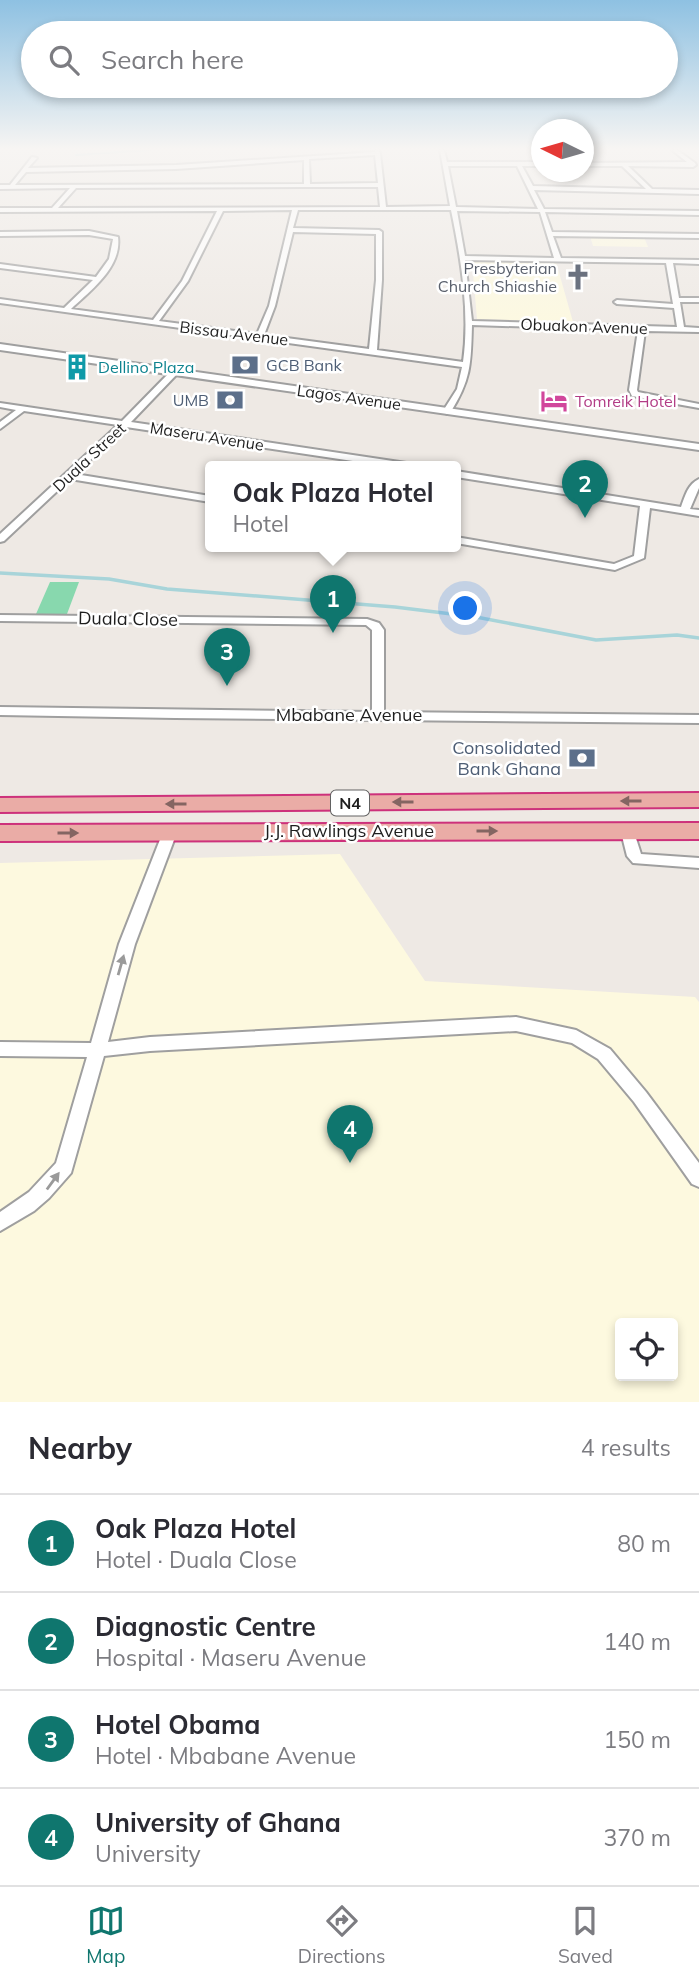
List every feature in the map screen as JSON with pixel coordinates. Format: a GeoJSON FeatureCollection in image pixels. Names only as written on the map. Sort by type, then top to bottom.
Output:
{"type":"FeatureCollection","features":[{"type":"Feature","properties":{"kind":"highway","name":"J.J. Rawlings Avenue"},"geometry":{"type":"LineString","coordinates":[[0,805],[699,800]]}},
{"type":"Feature","properties":{"kind":"highway","name":"J.J. Rawlings Avenue"},"geometry":{"type":"LineString","coordinates":[[0,833],[699,831]]}},
{"type":"Feature","properties":{"kind":"street"},"geometry":{"type":"LineString","coordinates":[[154,323],[185,281],[218,215]]}},
{"type":"Feature","properties":{"kind":"street"},"geometry":{"type":"LineString","coordinates":[[260,336],[272,306],[293,215]]}},
{"type":"Feature","properties":{"kind":"street"},"geometry":{"type":"LineString","coordinates":[[447,411],[456,403],[465,381],[467,365],[468,323],[463,258],[454,215]]}},
{"type":"Feature","properties":{"kind":"street"},"geometry":{"type":"LineString","coordinates":[[544,215],[558,259]]}},
{"type":"Feature","properties":{"kind":"street"},"geometry":{"type":"LineString","coordinates":[[289,230],[379,232],[379,280],[373,350]]}},
{"type":"Feature","properties":{"kind":"street"},"geometry":{"type":"LineString","coordinates":[[550,233],[699,236]]}},
{"type":"Feature","properties":{"kind":"street"},"geometry":{"type":"LineString","coordinates":[[0,234],[110,235],[116,238],[110,263],[64,311]]}},
{"type":"Feature","properties":{"kind":"street"},"geometry":{"type":"LineString","coordinates":[[463,258],[699,262]]}},
{"type":"Feature","properties":{"kind":"street"},"geometry":{"type":"LineString","coordinates":[[669,261],[681,329]]}},
{"type":"Feature","properties":{"kind":"street"},"geometry":{"type":"LineString","coordinates":[[0,265],[97,279]]}},
{"type":"Feature","properties":{"kind":"street"},"geometry":{"type":"LineString","coordinates":[[617,302],[676,303],[699,300]]}},
{"type":"Feature","properties":{"kind":"street","name":"Bissau Avenue"},"geometry":{"type":"LineString","coordinates":[[0,302],[373,350],[467,365]]}},
{"type":"Feature","properties":{"kind":"street","name":"Obuakon Avenue"},"geometry":{"type":"LineString","coordinates":[[468,323],[699,330]]}},
{"type":"Feature","properties":{"kind":"street"},"geometry":{"type":"LineString","coordinates":[[642,328],[633,390],[635,394],[699,405]]}},
{"type":"Feature","properties":{"kind":"street","name":"Lagos Avenue"},"geometry":{"type":"LineString","coordinates":[[0,347],[699,447]]}},
{"type":"Feature","properties":{"kind":"street","name":"Duala Street"},"geometry":{"type":"LineString","coordinates":[[0,538],[125,423],[174,373]]}},
{"type":"Feature","properties":{"kind":"street","name":"Maseru Avenue"},"geometry":{"type":"LineString","coordinates":[[0,405],[374,461]]}},
{"type":"Feature","properties":{"kind":"street"},"geometry":{"type":"LineString","coordinates":[[0,426],[22,409]]}},
{"type":"Feature","properties":{"kind":"street"},"geometry":{"type":"LineString","coordinates":[[461,475],[699,513]]}},
{"type":"Feature","properties":{"kind":"street"},"geometry":{"type":"LineString","coordinates":[[69,476],[205,498]]}},
{"type":"Feature","properties":{"kind":"street"},"geometry":{"type":"LineString","coordinates":[[684,511],[691,492],[699,482]]}},
{"type":"Feature","properties":{"kind":"street"},"geometry":{"type":"LineString","coordinates":[[461,541],[615,567],[639,558],[645,506]]}},
{"type":"Feature","properties":{"kind":"street","name":"Duala Close"},"geometry":{"type":"LineString","coordinates":[[0,618],[367,622],[378,630],[378,714]]}},
{"type":"Feature","properties":{"kind":"street","name":"Mbabane Avenue"},"geometry":{"type":"LineString","coordinates":[[0,710],[149,715],[378,714],[699,719]]}},
{"type":"Feature","properties":{"kind":"street"},"geometry":{"type":"LineString","coordinates":[[0,1222],[22,1211],[45,1193],[64,1167],[127,944],[170,832]]}},
{"type":"Feature","properties":{"kind":"street"},"geometry":{"type":"LineString","coordinates":[[628,832],[634,856],[638,859],[699,863]]}},
{"type":"Feature","properties":{"kind":"street"},"geometry":{"type":"LineString","coordinates":[[0,1049],[97,1050],[150,1044],[516,1024],[576,1037],[604,1054],[640,1097],[699,1178]]}},
{"type":"Feature","properties":{"kind":"shaded area"},"geometry":{"type":"Polygon","coordinates":[[[590,236],[644,237],[648,247],[593,246],[590,236]]]}},
{"type":"Feature","properties":{"kind":"shaded area"},"geometry":{"type":"Polygon","coordinates":[[[472,261],[556,262],[573,322],[477,319],[472,261]]]}},
{"type":"Feature","properties":{"kind":"shaded area"},"geometry":{"type":"Polygon","coordinates":[[[340,854],[425,981],[695,997],[699,1002],[699,1402],[0,1402],[0,863],[340,854]]]}},
{"type":"Feature","properties":{"kind":"green space"},"geometry":{"type":"Polygon","coordinates":[[[50,582],[79,582],[67,614],[36,614],[50,582]]]}},
{"type":"Feature","properties":{"kind":"waterway"},"geometry":{"type":"LineString","coordinates":[[0,573],[109,579],[167,589],[395,607],[476,617],[596,640],[677,635],[699,638]]}},
{"type":"Feature","properties":{"kind":"place","name":"Presbyterian Church Shiashie"},"geometry":{"type":"Point","coordinates":[578,277]}},
{"type":"Feature","properties":{"kind":"place","name":"GCB Bank"},"geometry":{"type":"Point","coordinates":[245,365]}},
{"type":"Feature","properties":{"kind":"place","name":"Dellino Plaza"},"geometry":{"type":"Point","coordinates":[77,367]}},
{"type":"Feature","properties":{"kind":"place","name":"UMB"},"geometry":{"type":"Point","coordinates":[230,400]}},
{"type":"Feature","properties":{"kind":"place","name":"Tomreik Hotel"},"geometry":{"type":"Point","coordinates":[554,401]}},
{"type":"Feature","properties":{"kind":"place","name":"Diagnostic Centre"},"geometry":{"type":"Point","coordinates":[585,518]}},
{"type":"Feature","properties":{"kind":"place","name":"Oak Plaza Hotel"},"geometry":{"type":"Point","coordinates":[333,633]}},
{"type":"Feature","properties":{"kind":"place","name":"Hotel Obama"},"geometry":{"type":"Point","coordinates":[227,686]}},
{"type":"Feature","properties":{"kind":"place","name":"Consolidated Bank Ghana"},"geometry":{"type":"Point","coordinates":[582,758]}},
{"type":"Feature","properties":{"kind":"place","name":"University of Ghana"},"geometry":{"type":"Point","coordinates":[350,1163]}}]}
